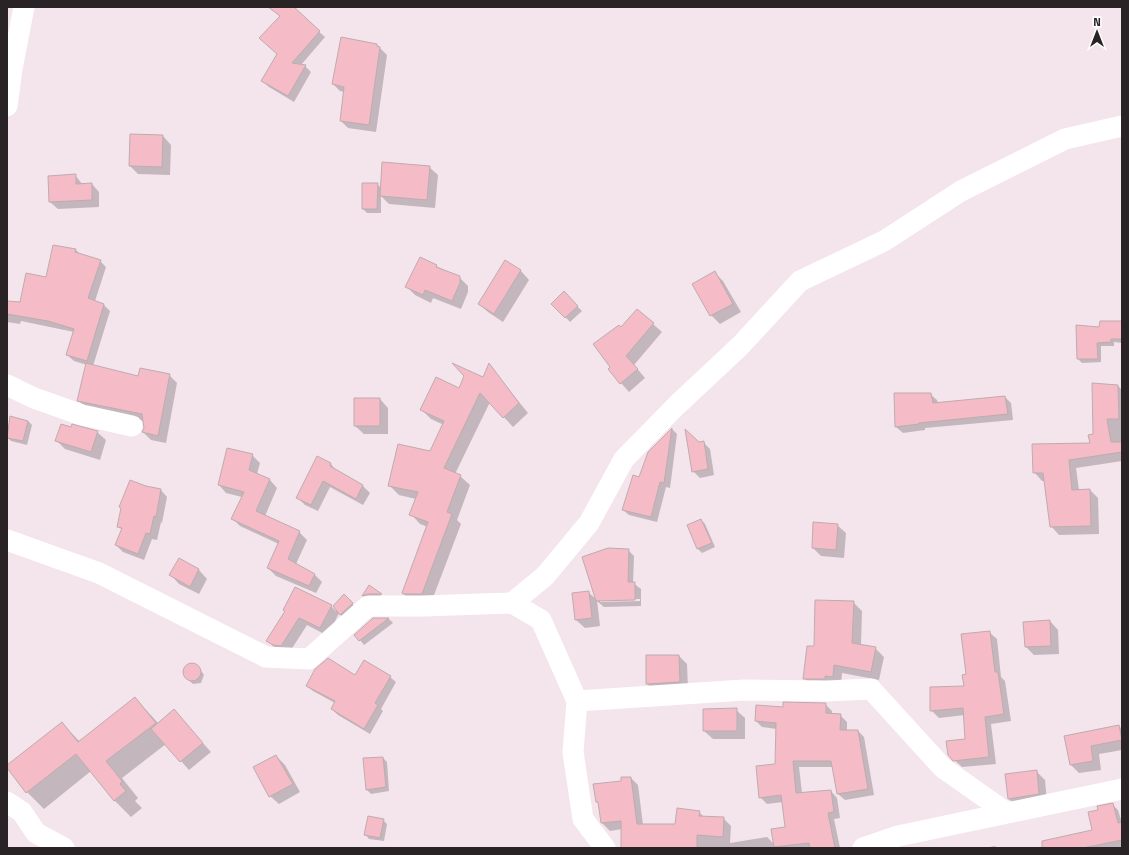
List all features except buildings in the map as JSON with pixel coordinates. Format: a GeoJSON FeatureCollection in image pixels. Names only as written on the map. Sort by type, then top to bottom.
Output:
{"type":"FeatureCollection","features":[{"type":"Feature","properties":{"kind":"street"},"geometry":{"type":"LineString","coordinates":[[7,106],[9,69],[24,7]]}},
{"type":"Feature","properties":{"kind":"street"},"geometry":{"type":"LineString","coordinates":[[512,603],[546,576],[589,523],[624,459],[677,405],[740,346],[800,281],[884,241],[960,191],[1065,139],[1122,126]]}},
{"type":"Feature","properties":{"kind":"street"},"geometry":{"type":"LineString","coordinates":[[7,385],[34,398],[82,415],[132,426]]}},
{"type":"Feature","properties":{"kind":"street"},"geometry":{"type":"LineString","coordinates":[[7,540],[99,572],[266,657],[309,659],[368,606],[512,603],[540,620],[577,701],[573,752],[583,819],[605,848]]}},
{"type":"Feature","properties":{"kind":"street"},"geometry":{"type":"LineString","coordinates":[[577,701],[744,690],[827,691],[871,689],[943,768],[1007,813]]}},
{"type":"Feature","properties":{"kind":"street"},"geometry":{"type":"LineString","coordinates":[[863,848],[898,836],[1122,789]]}},
{"type":"Feature","properties":{"kind":"street"},"geometry":{"type":"LineString","coordinates":[[7,802],[22,812],[36,833],[64,848]]}}]}
